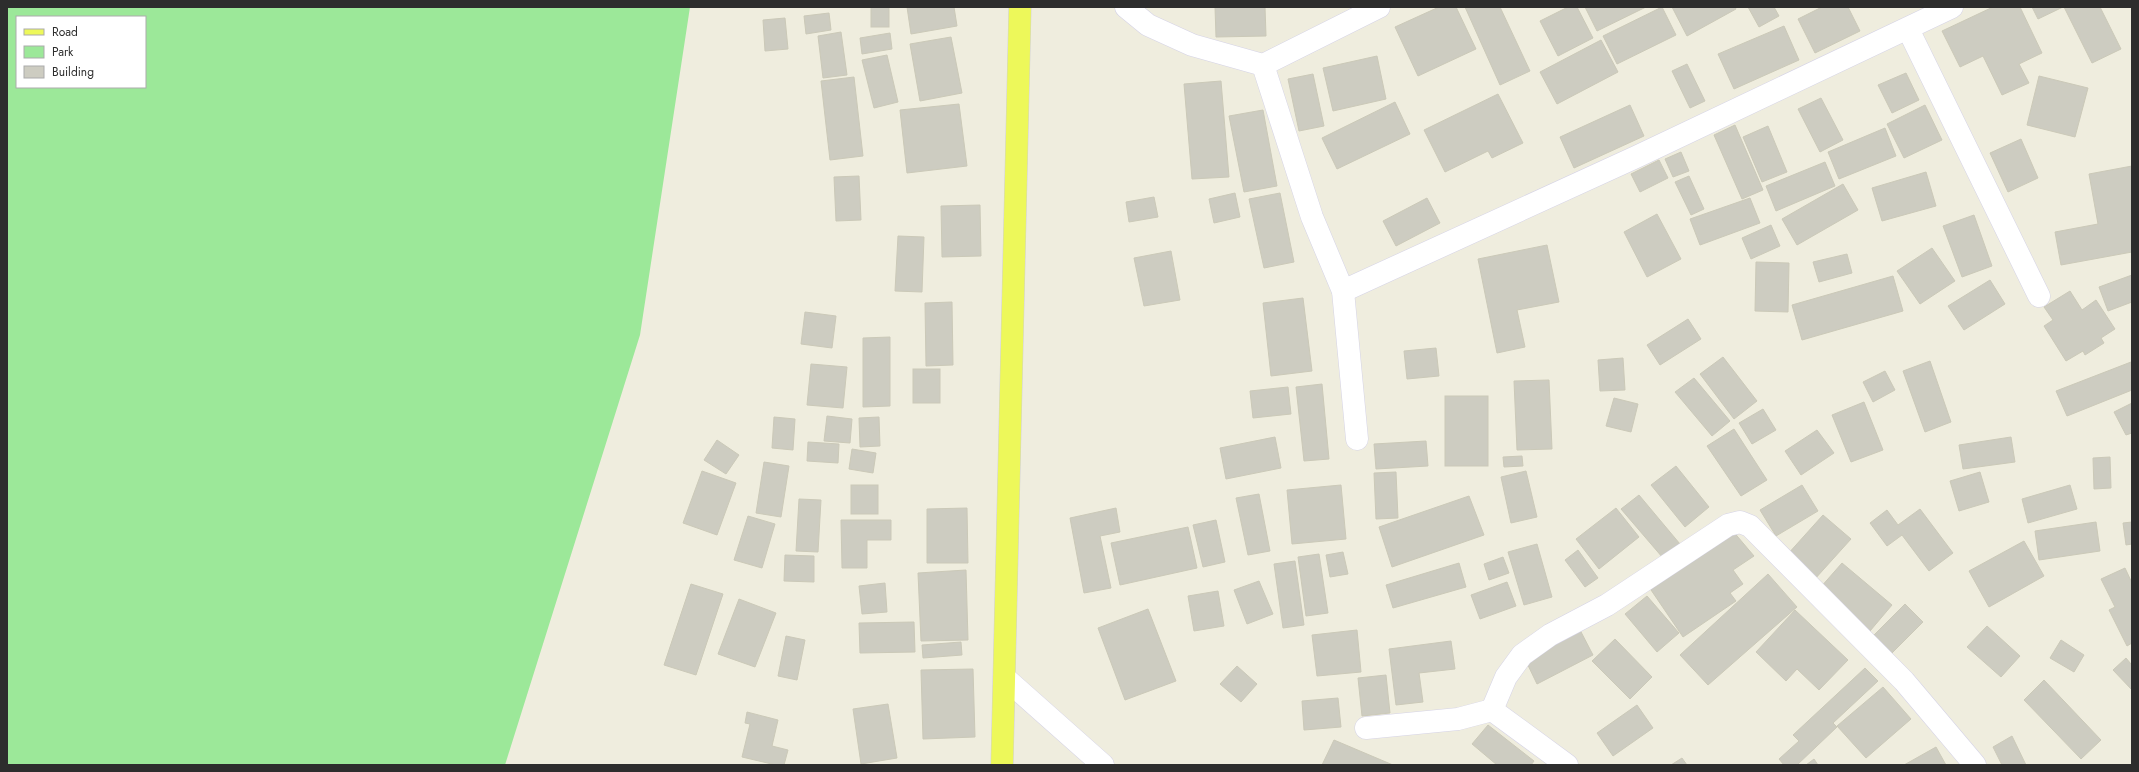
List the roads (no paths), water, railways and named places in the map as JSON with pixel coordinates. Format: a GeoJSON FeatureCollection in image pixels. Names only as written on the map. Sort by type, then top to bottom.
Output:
{"type":"FeatureCollection","features":[{"type":"Feature","properties":{"kind":"main road"},"geometry":{"type":"LineString","coordinates":[[1002,765],[1020,7]]}},
{"type":"Feature","properties":{"kind":"street"},"geometry":{"type":"LineString","coordinates":[[1126,7],[1148,25],[1192,45],[1263,65],[1379,7]]}},
{"type":"Feature","properties":{"kind":"street"},"geometry":{"type":"LineString","coordinates":[[1343,291],[1636,157],[1952,7]]}},
{"type":"Feature","properties":{"kind":"street"},"geometry":{"type":"LineString","coordinates":[[1908,29],[2039,296]]}},
{"type":"Feature","properties":{"kind":"street"},"geometry":{"type":"LineString","coordinates":[[1263,65],[1312,217],[1343,291],[1357,439]]}},
{"type":"Feature","properties":{"kind":"street"},"geometry":{"type":"LineString","coordinates":[[1492,710],[1506,676],[1522,655],[1550,635],[1607,605],[1728,525],[1740,522],[1750,526],[1904,681],[1975,765]]}},
{"type":"Feature","properties":{"kind":"street"},"geometry":{"type":"LineString","coordinates":[[1005,678],[1103,765]]}},
{"type":"Feature","properties":{"kind":"street"},"geometry":{"type":"LineString","coordinates":[[1366,728],[1458,718],[1492,710],[1567,765]]}}]}
